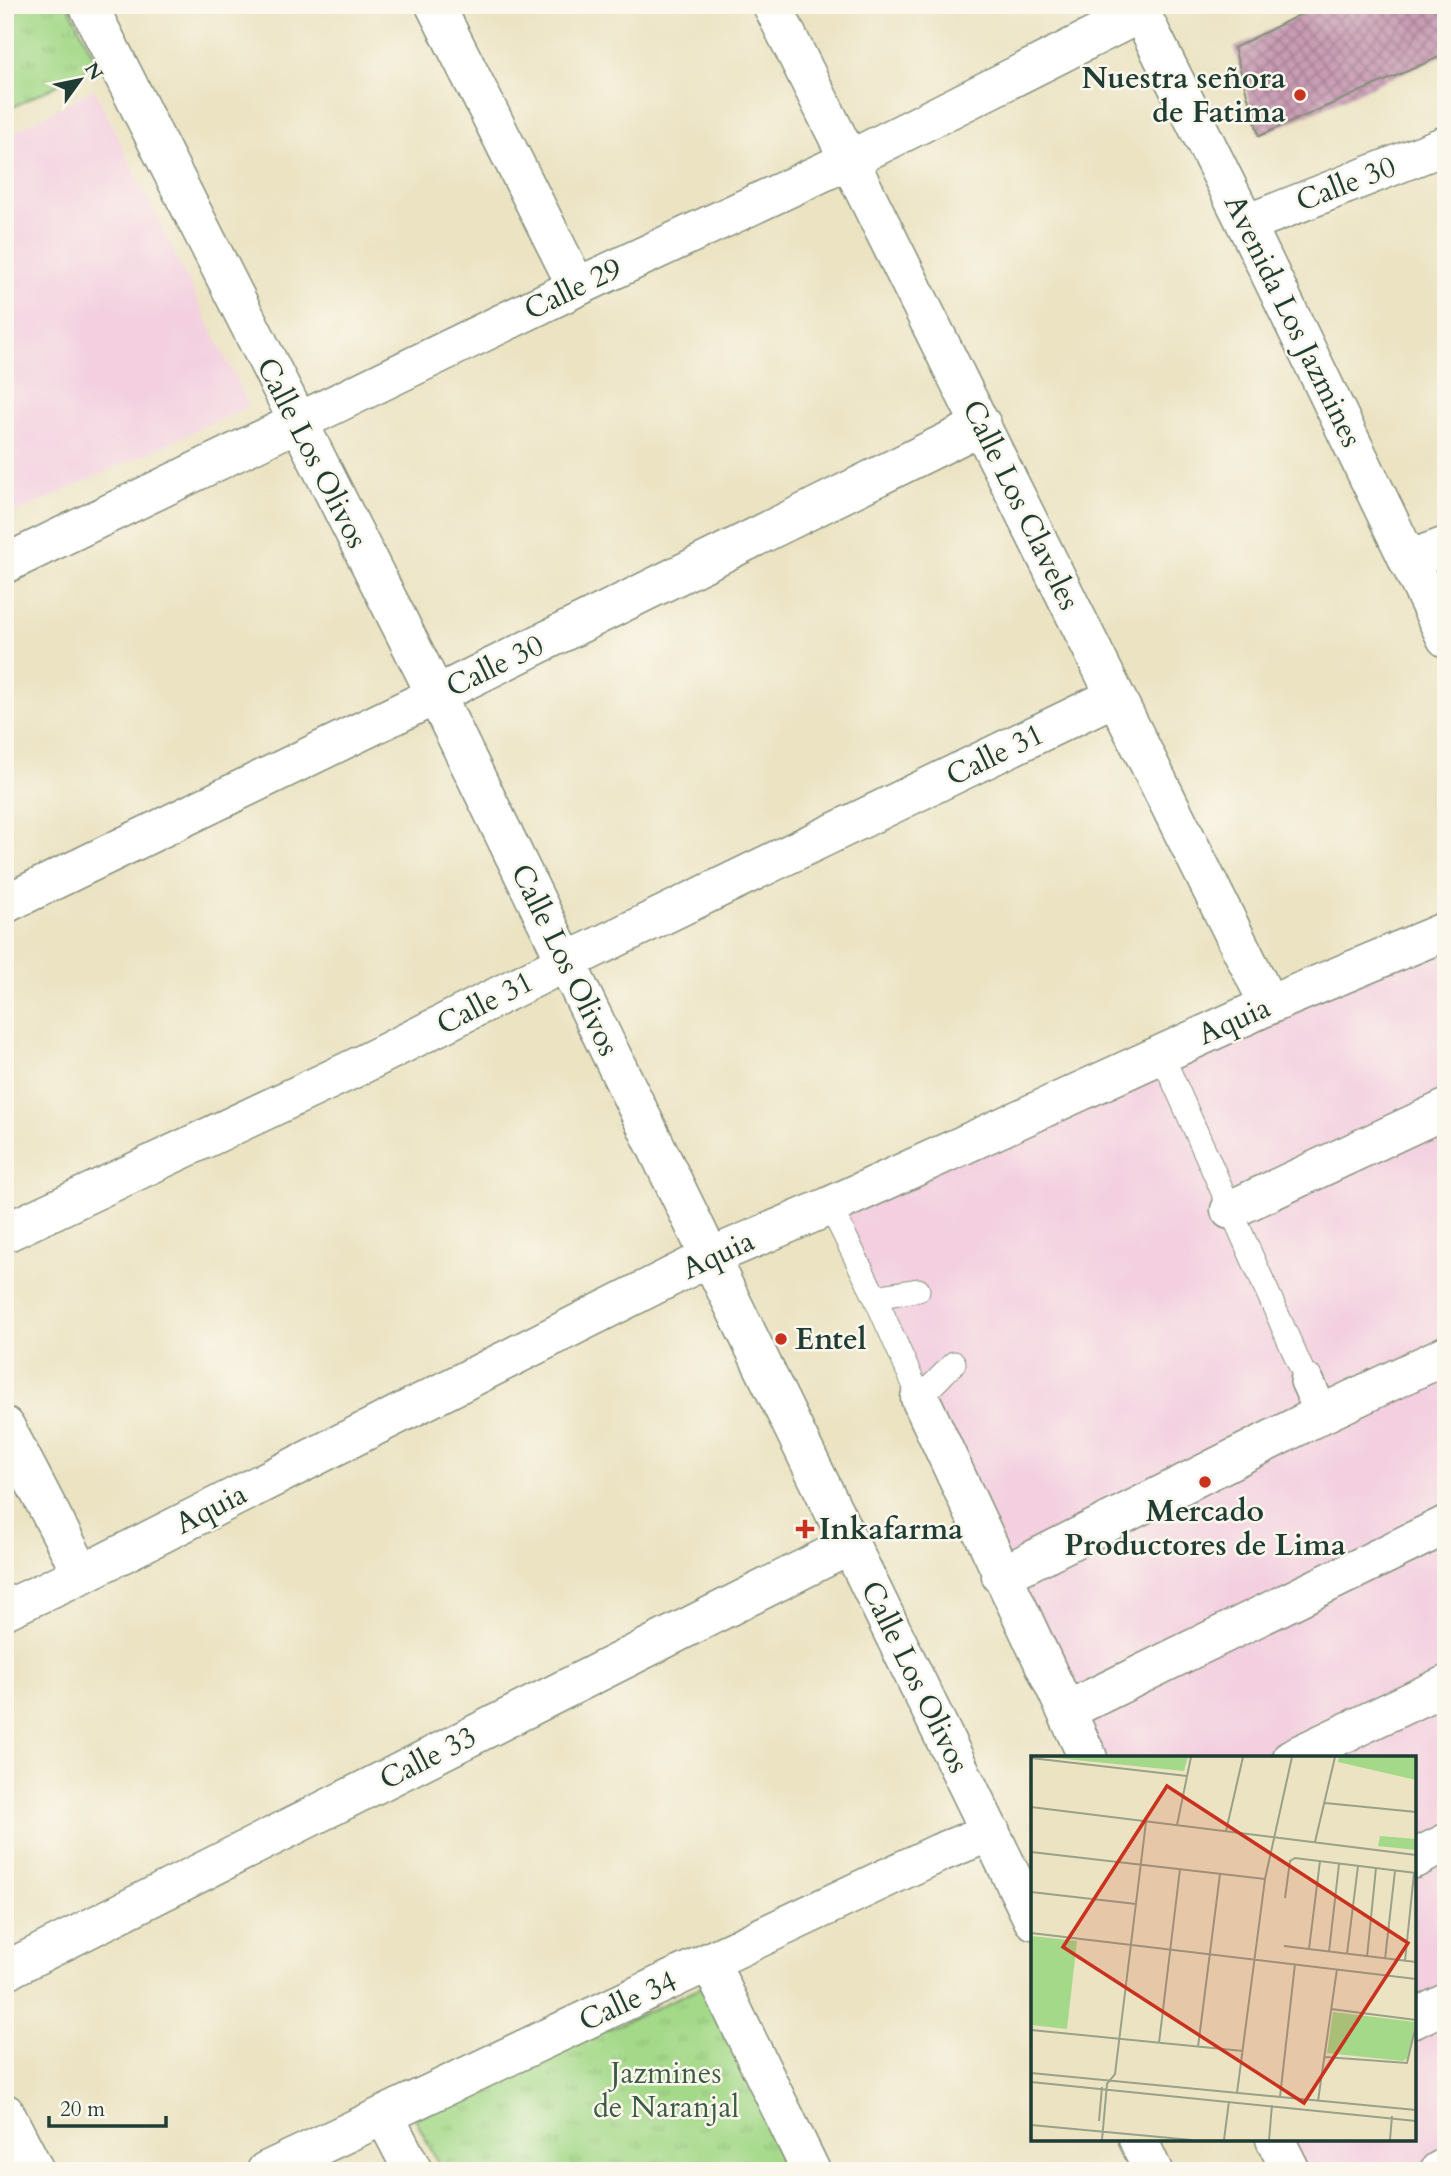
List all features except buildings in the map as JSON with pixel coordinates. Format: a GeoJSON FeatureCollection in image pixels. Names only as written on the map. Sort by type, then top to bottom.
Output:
{"type":"FeatureCollection","features":[{"type":"Feature","properties":{"kind":"street","name":"Calle Los Olivos"},"geometry":{"type":"LineString","coordinates":[[88,5],[436,695],[1031,1916]]}},
{"type":"Feature","properties":{"kind":"street"},"geometry":{"type":"LineString","coordinates":[[435,5],[577,287]]}},
{"type":"Feature","properties":{"kind":"street","name":"Calle Los Claveles"},"geometry":{"type":"LineString","coordinates":[[772,5],[1269,1005]]}},
{"type":"Feature","properties":{"kind":"street","name":"Calle 29"},"geometry":{"type":"LineString","coordinates":[[5,564],[577,287],[849,160],[1139,9]]}},
{"type":"Feature","properties":{"kind":"street","name":"Avenida Los Jazmines"},"geometry":{"type":"LineString","coordinates":[[1139,9],[1446,638]]}},
{"type":"Feature","properties":{"kind":"street","name":"Calle 30"},"geometry":{"type":"LineString","coordinates":[[1246,224],[1446,145]]}},
{"type":"Feature","properties":{"kind":"street","name":"Calle 30"},"geometry":{"type":"LineString","coordinates":[[5,904],[982,425]]}},
{"type":"Feature","properties":{"kind":"street"},"geometry":{"type":"LineString","coordinates":[[1408,560],[1446,546]]}},
{"type":"Feature","properties":{"kind":"street","name":"Calle 31"},"geometry":{"type":"LineString","coordinates":[[5,1233],[353,1069],[566,962],[1114,697]]}},
{"type":"Feature","properties":{"kind":"street","name":"Aquia"},"geometry":{"type":"LineString","coordinates":[[5,1610],[82,1574],[710,1257],[830,1206],[1269,1005],[1446,931]]}},
{"type":"Feature","properties":{"kind":"street"},"geometry":{"type":"LineString","coordinates":[[1230,1210],[1446,1110]]}},
{"type":"Feature","properties":{"kind":"street"},"geometry":{"type":"LineString","coordinates":[[1001,1576],[1315,1398],[1446,1355]]}},
{"type":"Feature","properties":{"kind":"street"},"geometry":{"type":"LineString","coordinates":[[920,1398],[1087,1756]]}},
{"type":"Feature","properties":{"kind":"street"},"geometry":{"type":"LineString","coordinates":[[5,1426],[82,1574]]}},
{"type":"Feature","properties":{"kind":"street"},"geometry":{"type":"LineString","coordinates":[[1066,1711],[1446,1525]]}},
{"type":"Feature","properties":{"kind":"street","name":"Calle 33"},"geometry":{"type":"LineString","coordinates":[[5,1971],[851,1545]]}},
{"type":"Feature","properties":{"kind":"street"},"geometry":{"type":"LineString","coordinates":[[1296,1756],[1446,1685]]}},
{"type":"Feature","properties":{"kind":"street","name":"Calle 34"},"geometry":{"type":"LineString","coordinates":[[266,2171],[939,1853],[991,1832]]}},
{"type":"Feature","properties":{"kind":"street"},"geometry":{"type":"LineString","coordinates":[[1416,1857],[1446,1843]]}},
{"type":"Feature","properties":{"kind":"street"},"geometry":{"type":"LineString","coordinates":[[710,1963],[811,2171]]}},
{"type":"Feature","properties":{"kind":"street"},"geometry":{"type":"LineString","coordinates":[[1416,2018],[1446,2003]]}},
{"type":"Feature","properties":{"kind":"street"},"geometry":{"type":"LineString","coordinates":[[5,2113],[35,2171]]}},
{"type":"Feature","properties":{"kind":"street"},"geometry":{"type":"LineString","coordinates":[[384,2115],[413,2171]]}},
{"type":"Feature","properties":{"kind":"street"},"geometry":{"type":"LineString","coordinates":[[1139,2141],[1153,2171]]}},
{"type":"Feature","properties":{"kind":"street"},"geometry":{"type":"LineString","coordinates":[[1276,2141],[1291,2171]]}},
{"type":"Feature","properties":{"kind":"street"},"geometry":{"type":"LineString","coordinates":[[1439,2171],[1446,2167]]}},
{"type":"Feature","properties":{"kind":"lane"},"geometry":{"type":"LineString","coordinates":[[1161,1054],[1315,1398]]}},
{"type":"Feature","properties":{"kind":"lane"},"geometry":{"type":"LineString","coordinates":[[830,1206],[875,1297],[920,1398],[954,1363]]}},
{"type":"Feature","properties":{"kind":"lane"},"geometry":{"type":"LineString","coordinates":[[875,1297],[918,1290]]}},
{"type":"Feature","properties":{"kind":"shaded area"},"geometry":{"type":"Polygon","coordinates":[[[94,89],[249,406],[5,518],[5,137],[94,89]]]}},
{"type":"Feature","properties":{"kind":"shaded area","name":"Mercado Productores de Lima"},"geometry":{"type":"Polygon","coordinates":[[[1446,942],[1446,2171],[1297,2171],[1283,2141],[1416,2141],[1416,1756],[1096,1756],[830,1206],[1446,942]]]}},
{"type":"Feature","properties":{"kind":"green space"},"geometry":{"type":"Polygon","coordinates":[[[5,5],[68,5],[98,65],[5,111],[5,5]]]}},
{"type":"Feature","properties":{"kind":"green space","name":"Jazmines de Naranjal"},"geometry":{"type":"Polygon","coordinates":[[[703,1986],[794,2171],[442,2171],[415,2118],[703,1986]]]}},
{"type":"Feature","properties":{"kind":"place","name":"Nuestra señora de Fatima"},"geometry":{"type":"Point","coordinates":[1300,95]}},
{"type":"Feature","properties":{"kind":"place","name":"Entel"},"geometry":{"type":"Point","coordinates":[781,1339]}},
{"type":"Feature","properties":{"kind":"place","name":"Mercado Productores de Lima"},"geometry":{"type":"Point","coordinates":[1205,1482]}},
{"type":"Feature","properties":{"kind":"place","name":"Inkafarma"},"geometry":{"type":"Point","coordinates":[805,1529]}}]}
